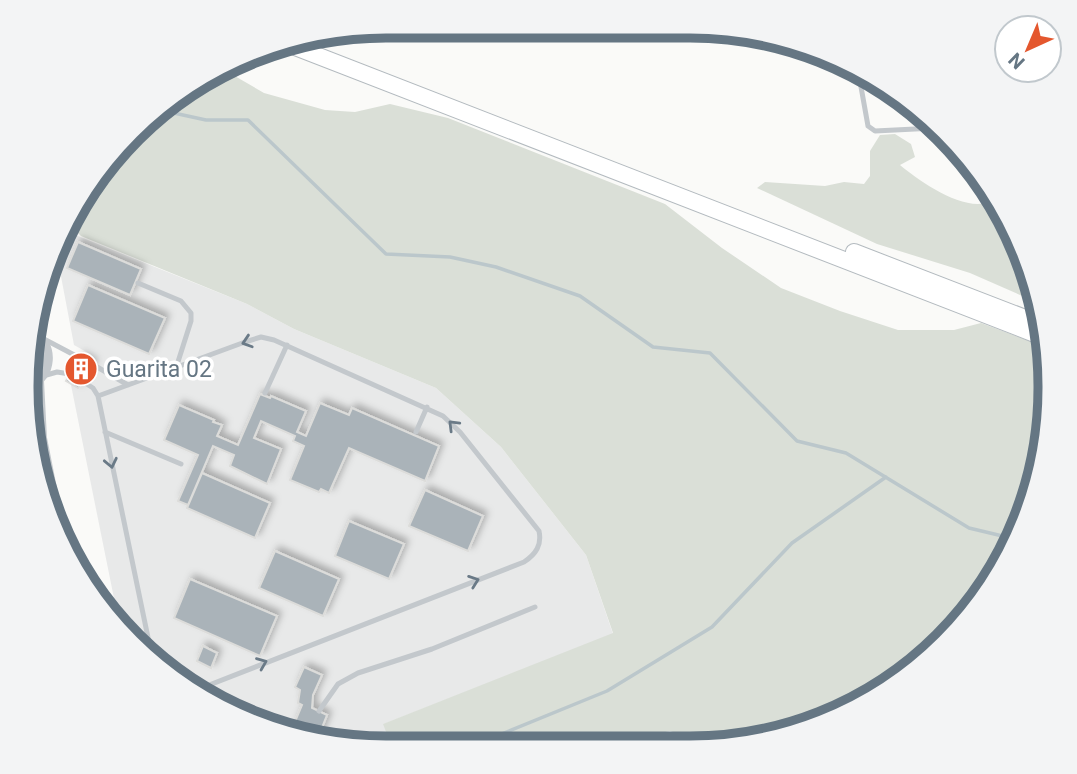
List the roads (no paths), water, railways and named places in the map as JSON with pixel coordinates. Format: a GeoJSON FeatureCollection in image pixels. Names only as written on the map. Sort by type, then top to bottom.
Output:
{"type":"FeatureCollection","features":[{"type":"Feature","properties":{"kind":"street"},"geometry":{"type":"LineString","coordinates":[[317,46],[1032,321]]}},
{"type":"Feature","properties":{"kind":"street"},"geometry":{"type":"LineString","coordinates":[[301,49],[1035,334]]}},
{"type":"Feature","properties":{"kind":"street"},"geometry":{"type":"LineString","coordinates":[[38,379],[47,366],[47,355],[41,341]]}},
{"type":"Feature","properties":{"kind":"street"},"geometry":{"type":"LineString","coordinates":[[38,398],[42,437]]}},
{"type":"Feature","properties":{"kind":"lane"},"geometry":{"type":"LineString","coordinates":[[861,83],[868,126],[872,129],[924,129]]}},
{"type":"Feature","properties":{"kind":"lane"},"geometry":{"type":"LineString","coordinates":[[138,283],[181,301],[191,313],[176,369]]}},
{"type":"Feature","properties":{"kind":"lane"},"geometry":{"type":"LineString","coordinates":[[42,337],[80,358]]}},
{"type":"Feature","properties":{"kind":"lane"},"geometry":{"type":"LineString","coordinates":[[98,396],[261,337],[287,345],[443,415],[534,523],[540,538],[536,552],[516,565],[206,685]]}},
{"type":"Feature","properties":{"kind":"lane"},"geometry":{"type":"LineString","coordinates":[[265,393],[287,345]]}},
{"type":"Feature","properties":{"kind":"lane"},"geometry":{"type":"LineString","coordinates":[[92,364],[128,385]]}},
{"type":"Feature","properties":{"kind":"lane"},"geometry":{"type":"LineString","coordinates":[[38,380],[57,372],[70,374]]}},
{"type":"Feature","properties":{"kind":"lane"},"geometry":{"type":"LineString","coordinates":[[82,381],[93,388],[98,396],[149,641]]}},
{"type":"Feature","properties":{"kind":"lane"},"geometry":{"type":"LineString","coordinates":[[416,432],[427,407]]}},
{"type":"Feature","properties":{"kind":"lane"},"geometry":{"type":"LineString","coordinates":[[105,432],[181,464]]}},
{"type":"Feature","properties":{"kind":"lane"},"geometry":{"type":"LineString","coordinates":[[319,711],[332,690],[358,673],[432,649],[535,607]]}},
{"type":"Feature","properties":{"kind":"waterway"},"geometry":{"type":"LineString","coordinates":[[173,113],[206,120],[248,120],[386,254],[450,257],[496,267],[580,296],[653,347],[710,353],[797,441],[846,453],[969,528],[1005,537]]}},
{"type":"Feature","properties":{"kind":"waterway"},"geometry":{"type":"LineString","coordinates":[[497,736],[607,691],[712,627],[792,543],[886,477]]}},
{"type":"Feature","properties":{"kind":"place","name":"Guarita 02"},"geometry":{"type":"Point","coordinates":[81,369]}}]}
